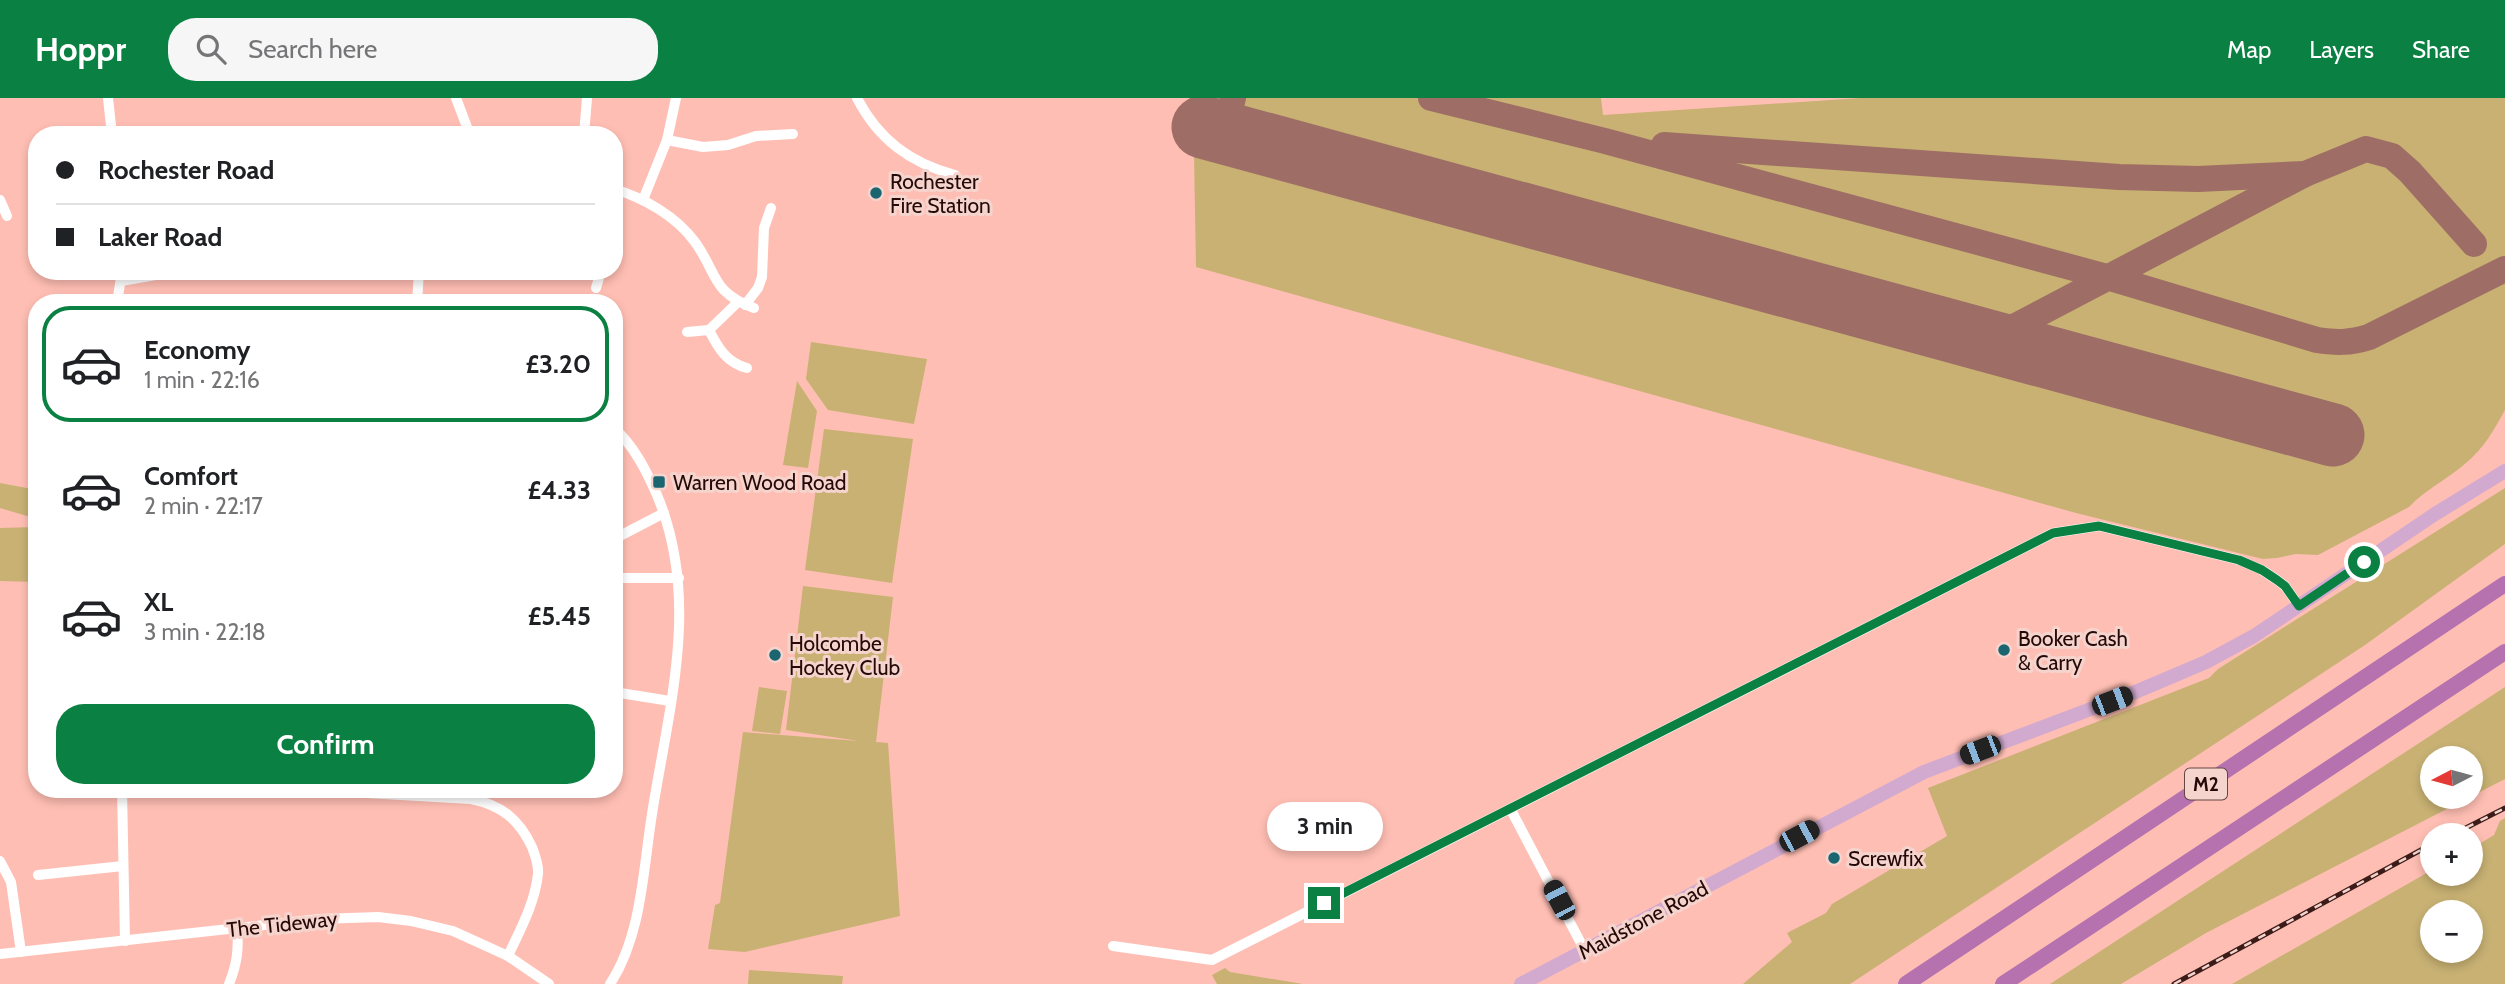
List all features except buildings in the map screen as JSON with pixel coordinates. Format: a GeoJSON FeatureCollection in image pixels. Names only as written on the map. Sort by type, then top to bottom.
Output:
{"type":"FeatureCollection","features":[{"type":"Feature","properties":{"kind":"highway","name":"M2"},"geometry":{"type":"LineString","coordinates":[[1906,984],[2505,584]]}},
{"type":"Feature","properties":{"kind":"highway","name":"M2"},"geometry":{"type":"LineString","coordinates":[[2003,984],[2505,652]]}},
{"type":"Feature","properties":{"kind":"main road","name":"Maidstone Road"},"geometry":{"type":"LineString","coordinates":[[1521,984],[1924,772],[2133,693],[2206,662],[2254,636],[2435,514],[2505,471]]}},
{"type":"Feature","properties":{"kind":"street"},"geometry":{"type":"LineString","coordinates":[[108,98],[111,126]]}},
{"type":"Feature","properties":{"kind":"street"},"geometry":{"type":"LineString","coordinates":[[456,98],[467,126]]}},
{"type":"Feature","properties":{"kind":"street"},"geometry":{"type":"LineString","coordinates":[[585,126],[587,98]]}},
{"type":"Feature","properties":{"kind":"street"},"geometry":{"type":"LineString","coordinates":[[643,200],[667,140],[676,98]]}},
{"type":"Feature","properties":{"kind":"street"},"geometry":{"type":"LineString","coordinates":[[857,98],[875,128],[888,141],[921,163],[955,175]]}},
{"type":"Feature","properties":{"kind":"street"},"geometry":{"type":"LineString","coordinates":[[667,140],[703,147],[728,145],[757,136],[793,134]]}},
{"type":"Feature","properties":{"kind":"street"},"geometry":{"type":"LineString","coordinates":[[623,192],[643,200],[673,220],[694,241],[727,296],[746,305]]}},
{"type":"Feature","properties":{"kind":"street"},"geometry":{"type":"LineString","coordinates":[[0,200],[7,216]]}},
{"type":"Feature","properties":{"kind":"street"},"geometry":{"type":"LineString","coordinates":[[687,332],[709,330],[746,305],[758,288],[762,277],[764,228],[771,208]]}},
{"type":"Feature","properties":{"kind":"street"},"geometry":{"type":"LineString","coordinates":[[596,288],[598,280]]}},
{"type":"Feature","properties":{"kind":"street"},"geometry":{"type":"LineString","coordinates":[[709,330],[723,354],[736,365],[747,368]]}},
{"type":"Feature","properties":{"kind":"street"},"geometry":{"type":"LineString","coordinates":[[610,984],[625,958],[631,936],[681,624],[679,578],[671,533],[636,454],[623,439]]}},
{"type":"Feature","properties":{"kind":"street"},"geometry":{"type":"LineString","coordinates":[[623,534],[664,513]]}},
{"type":"Feature","properties":{"kind":"street"},"geometry":{"type":"LineString","coordinates":[[1113,946],[1212,960],[1511,810],[2042,536],[2064,530],[2099,526],[2239,560],[2262,570],[2285,586],[2299,606]]}},
{"type":"Feature","properties":{"kind":"street"},"geometry":{"type":"LineString","coordinates":[[623,578],[679,578]]}},
{"type":"Feature","properties":{"kind":"street"},"geometry":{"type":"LineString","coordinates":[[623,693],[670,701]]}},
{"type":"Feature","properties":{"kind":"street"},"geometry":{"type":"LineString","coordinates":[[122,798],[125,941]]}},
{"type":"Feature","properties":{"kind":"street"},"geometry":{"type":"LineString","coordinates":[[454,798],[488,802],[502,809],[525,833],[534,852],[539,871],[533,896],[508,956]]}},
{"type":"Feature","properties":{"kind":"street"},"geometry":{"type":"LineString","coordinates":[[1511,810],[1585,951]]}},
{"type":"Feature","properties":{"kind":"street"},"geometry":{"type":"LineString","coordinates":[[0,861],[11,882],[22,952]]}},
{"type":"Feature","properties":{"kind":"street"},"geometry":{"type":"LineString","coordinates":[[37,875],[123,866]]}},
{"type":"Feature","properties":{"kind":"street","name":"The Tideway"},"geometry":{"type":"LineString","coordinates":[[0,954],[237,928],[351,917],[378,917],[411,921],[453,931],[508,956],[549,984]]}},
{"type":"Feature","properties":{"kind":"street"},"geometry":{"type":"LineString","coordinates":[[229,984],[238,958],[237,928]]}},
{"type":"Feature","properties":{"kind":"shaded area"},"geometry":{"type":"Polygon","coordinates":[[[1193,98],[1601,98],[1603,115],[1861,98],[2505,98],[2505,410],[2478,451],[2409,507],[2318,555],[2296,554],[2263,559],[2076,513],[1196,267],[1193,98]]]}},
{"type":"Feature","properties":{"kind":"shaded area"},"geometry":{"type":"Polygon","coordinates":[[[811,342],[927,359],[914,424],[828,410],[806,379],[811,342]]]}},
{"type":"Feature","properties":{"kind":"shaded area"},"geometry":{"type":"Polygon","coordinates":[[[797,381],[817,411],[808,468],[783,465],[797,381]]]}},
{"type":"Feature","properties":{"kind":"shaded area"},"geometry":{"type":"Polygon","coordinates":[[[824,429],[913,439],[892,583],[805,570],[824,429]]]}},
{"type":"Feature","properties":{"kind":"shaded area"},"geometry":{"type":"Polygon","coordinates":[[[0,483],[28,488],[28,516],[0,508],[0,483]]]}},
{"type":"Feature","properties":{"kind":"shaded area"},"geometry":{"type":"Polygon","coordinates":[[[2505,488],[2505,544],[2365,645],[1850,984],[1743,984],[1792,942],[1787,933],[1826,913],[1832,904],[1947,836],[1928,788],[2209,678],[2218,669],[2505,488]]]}},
{"type":"Feature","properties":{"kind":"shaded area"},"geometry":{"type":"Polygon","coordinates":[[[28,527],[28,582],[0,581],[0,528],[28,527]]]}},
{"type":"Feature","properties":{"kind":"shaded area"},"geometry":{"type":"Polygon","coordinates":[[[803,586],[893,597],[876,742],[888,743],[900,916],[745,952],[708,949],[715,905],[720,903],[743,732],[859,741],[786,730],[803,586]]]}},
{"type":"Feature","properties":{"kind":"shaded area"},"geometry":{"type":"Polygon","coordinates":[[[759,687],[787,691],[780,734],[752,731],[759,687]]]}},
{"type":"Feature","properties":{"kind":"shaded area"},"geometry":{"type":"Polygon","coordinates":[[[2505,687],[2505,779],[2483,790],[2483,746],[2420,746],[2420,809],[2447,809],[2206,933],[2121,984],[2050,984],[2505,687]]]}},
{"type":"Feature","properties":{"kind":"shaded area"},"geometry":{"type":"Polygon","coordinates":[[[2505,818],[2505,984],[2232,984],[2420,877],[2420,886],[2483,886],[2483,842],[2494,835],[2500,821],[2505,818]]]}},
{"type":"Feature","properties":{"kind":"shaded area"},"geometry":{"type":"Polygon","coordinates":[[[1225,968],[1230,972],[1303,984],[1217,984],[1212,975],[1225,968]]]}},
{"type":"Feature","properties":{"kind":"shaded area"},"geometry":{"type":"Polygon","coordinates":[[[749,970],[843,976],[842,984],[748,984],[749,970]]]}},
{"type":"Feature","properties":{"kind":"taxiway"},"geometry":{"type":"LineString","coordinates":[[1224,132],[1233,98]]}},
{"type":"Feature","properties":{"kind":"taxiway"},"geometry":{"type":"LineString","coordinates":[[1431,98],[1605,141],[2107,277],[2317,340],[2343,342],[2369,337],[2505,269]]}},
{"type":"Feature","properties":{"kind":"taxiway"},"geometry":{"type":"LineString","coordinates":[[1664,145],[2119,177],[2198,179],[2305,174]]}},
{"type":"Feature","properties":{"kind":"taxiway"},"geometry":{"type":"LineString","coordinates":[[1987,341],[2305,174],[2366,149],[2392,156],[2410,172],[2474,244]]}},
{"type":"Feature","properties":{"kind":"runway"},"geometry":{"type":"LineString","coordinates":[[1203,127],[2333,435]]}},
{"type":"Feature","properties":{"kind":"railway"},"geometry":{"type":"LineString","coordinates":[[2476,823],[2505,808]]}},
{"type":"Feature","properties":{"kind":"railway"},"geometry":{"type":"LineString","coordinates":[[2174,984],[2420,851]]}},
{"type":"Feature","properties":{"kind":"place","name":"Rochester Fire Station"},"geometry":{"type":"Point","coordinates":[876,193]}},
{"type":"Feature","properties":{"kind":"place","name":"Warren Wood Road"},"geometry":{"type":"Point","coordinates":[659,482]}},
{"type":"Feature","properties":{"kind":"place","name":"Booker Cash & Carry"},"geometry":{"type":"Point","coordinates":[2004,650]}},
{"type":"Feature","properties":{"kind":"place","name":"Holcombe Hockey Club"},"geometry":{"type":"Point","coordinates":[775,655]}},
{"type":"Feature","properties":{"kind":"place","name":"Screwfix"},"geometry":{"type":"Point","coordinates":[1834,858]}},
{"type":"Feature","properties":{"kind":"route"},"geometry":{"type":"LineString","coordinates":[[1324,903],[1511,810],[2042,536],[2071,528],[2099,526],[2239,560],[2262,570],[2285,586],[2299,606],[2364,562]]}}]}
